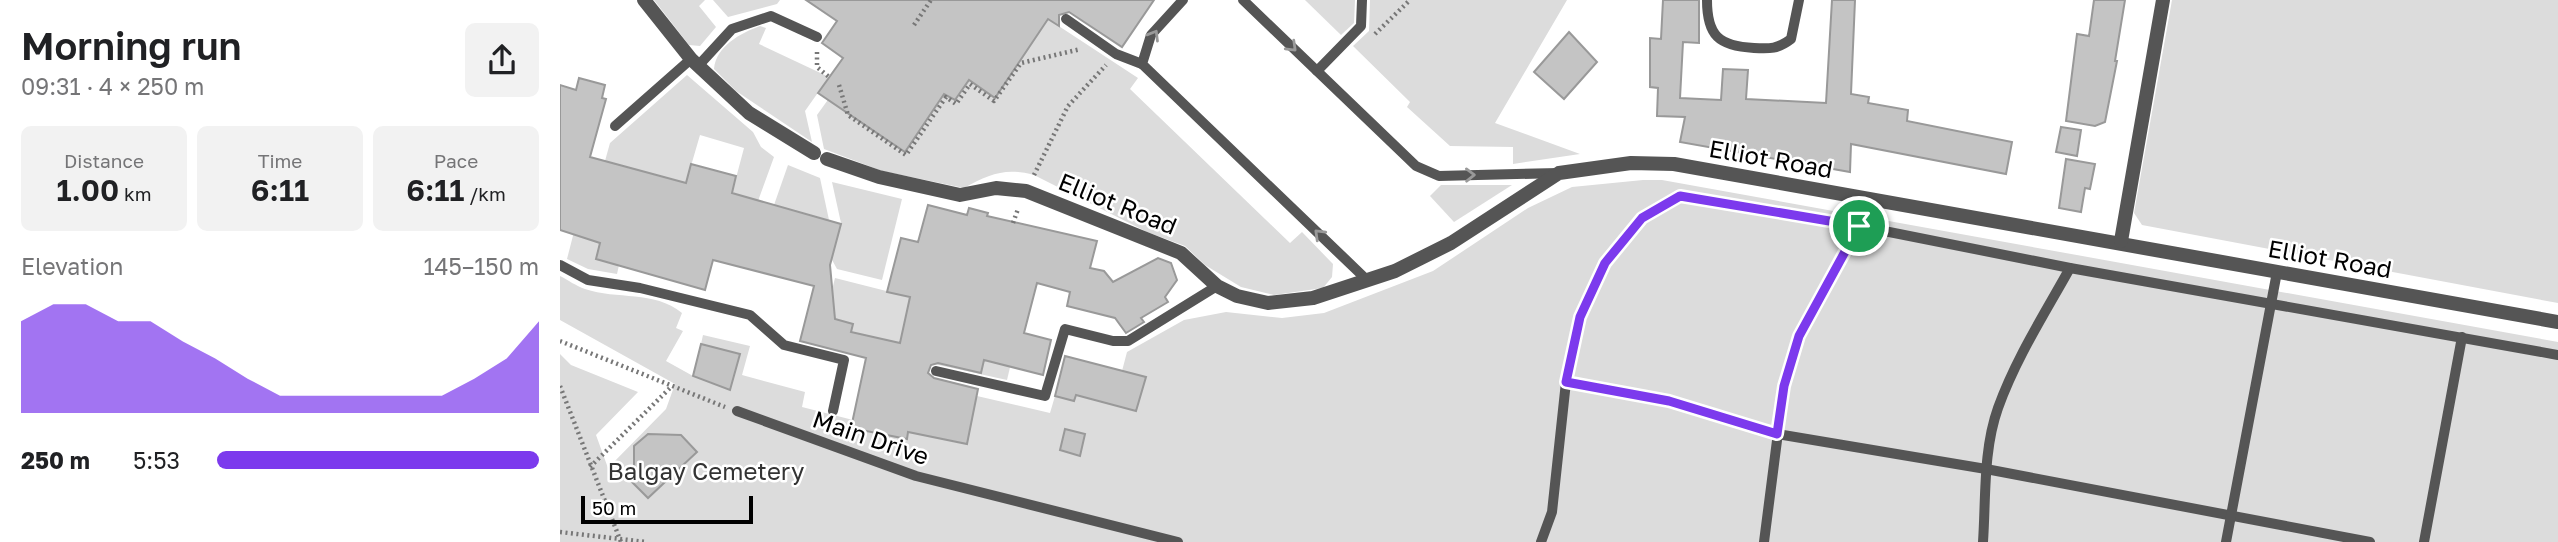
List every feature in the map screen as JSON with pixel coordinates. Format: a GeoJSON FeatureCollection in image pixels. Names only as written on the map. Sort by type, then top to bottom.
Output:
{"type":"FeatureCollection","features":[{"type":"Feature","properties":{"kind":"street","name":"Elliot Road"},"geometry":{"type":"LineString","coordinates":[[644,0],[695,63],[749,113],[820,156],[879,177],[960,195],[996,188],[1026,191],[1181,253],[1217,286],[1237,296],[1268,303],[1313,298],[1395,271],[1451,243],[1559,173],[1632,163],[1674,164],[2558,322]]}},
{"type":"Feature","properties":{"kind":"street"},"geometry":{"type":"LineString","coordinates":[[2121,242],[2163,0]]}},
{"type":"Feature","properties":{"kind":"lane"},"geometry":{"type":"LineString","coordinates":[[1142,64],[1151,35],[1183,0]]}},
{"type":"Feature","properties":{"kind":"lane"},"geometry":{"type":"LineString","coordinates":[[1242,0],[1416,166],[1439,176],[1559,173]]}},
{"type":"Feature","properties":{"kind":"lane"},"geometry":{"type":"LineString","coordinates":[[1317,71],[1361,26],[1362,0]]}},
{"type":"Feature","properties":{"kind":"lane"},"geometry":{"type":"LineString","coordinates":[[1707,0],[1712,31],[1720,41],[1734,47],[1778,48],[1791,39],[1799,0]]}},
{"type":"Feature","properties":{"kind":"lane"},"geometry":{"type":"LineString","coordinates":[[615,125],[695,63],[732,29],[771,16],[817,37]]}},
{"type":"Feature","properties":{"kind":"lane"},"geometry":{"type":"LineString","coordinates":[[1066,19],[1116,54],[1142,64],[1368,281]]}},
{"type":"Feature","properties":{"kind":"lane"},"geometry":{"type":"LineString","coordinates":[[1541,542],[1552,512],[1566,382],[1580,317],[1605,263],[1642,218],[1680,196],[1859,226],[2070,268],[2558,355]]}},
{"type":"Feature","properties":{"kind":"lane"},"geometry":{"type":"LineString","coordinates":[[1764,542],[1784,386],[1799,336],[1859,226]]}},
{"type":"Feature","properties":{"kind":"lane"},"geometry":{"type":"LineString","coordinates":[[560,265],[588,280],[640,288],[750,315],[784,345],[844,360],[833,411]]}},
{"type":"Feature","properties":{"kind":"lane"},"geometry":{"type":"LineString","coordinates":[[1983,542],[1986,469],[1998,409],[2029,339],[2070,268]]}},
{"type":"Feature","properties":{"kind":"lane"},"geometry":{"type":"LineString","coordinates":[[2226,542],[2277,272]]}},
{"type":"Feature","properties":{"kind":"lane"},"geometry":{"type":"LineString","coordinates":[[936,371],[1045,396],[1065,329],[1113,341],[1128,341],[1217,286]]}},
{"type":"Feature","properties":{"kind":"lane"},"geometry":{"type":"LineString","coordinates":[[2424,542],[2462,337]]}},
{"type":"Feature","properties":{"kind":"lane"},"geometry":{"type":"LineString","coordinates":[[1566,382],[1669,401],[1777,434],[1986,469],[2370,542]]}},
{"type":"Feature","properties":{"kind":"lane","name":"Main Drive"},"geometry":{"type":"LineString","coordinates":[[737,411],[916,476],[1178,542]]}},
{"type":"Feature","properties":{"kind":"path"},"geometry":{"type":"LineString","coordinates":[[914,25],[931,0]]}},
{"type":"Feature","properties":{"kind":"path"},"geometry":{"type":"LineString","coordinates":[[817,37],[817,67],[829,77]]}},
{"type":"Feature","properties":{"kind":"path"},"geometry":{"type":"LineString","coordinates":[[839,85],[848,116],[906,155],[946,97],[956,104],[970,84],[994,101],[1021,63],[1102,44]]}},
{"type":"Feature","properties":{"kind":"path"},"geometry":{"type":"LineString","coordinates":[[1034,175],[1068,106],[1116,54]]}},
{"type":"Feature","properties":{"kind":"path"},"geometry":{"type":"LineString","coordinates":[[1013,223],[1018,209]]}},
{"type":"Feature","properties":{"kind":"path"},"geometry":{"type":"LineString","coordinates":[[560,341],[737,411]]}},
{"type":"Feature","properties":{"kind":"path"},"geometry":{"type":"LineString","coordinates":[[560,386],[621,540]]}},
{"type":"Feature","properties":{"kind":"path"},"geometry":{"type":"LineString","coordinates":[[590,467],[671,387]]}},
{"type":"Feature","properties":{"kind":"path"},"geometry":{"type":"LineString","coordinates":[[560,532],[646,542]]}},
{"type":"Feature","properties":{"kind":"green space"},"geometry":{"type":"Polygon","coordinates":[[[654,0],[705,0],[699,6],[716,27],[700,46],[689,45],[654,0]]]}},
{"type":"Feature","properties":{"kind":"green space"},"geometry":{"type":"Polygon","coordinates":[[[713,0],[780,0],[777,4],[728,17],[713,0]]]}},
{"type":"Feature","properties":{"kind":"green space"},"geometry":{"type":"Polygon","coordinates":[[[1305,0],[1355,0],[1354,23],[1341,35],[1305,0]]]}},
{"type":"Feature","properties":{"kind":"green space"},"geometry":{"type":"Polygon","coordinates":[[[1370,0],[1567,0],[1495,123],[1580,154],[1513,164],[1513,147],[1450,146],[1407,107],[1410,102],[1353,46],[1369,31],[1370,0]]]}},
{"type":"Feature","properties":{"kind":"green space"},"geometry":{"type":"Polygon","coordinates":[[[2172,0],[2558,0],[2558,303],[2142,225],[2134,213],[2172,0]]]}},
{"type":"Feature","properties":{"kind":"green space"},"geometry":{"type":"Polygon","coordinates":[[[1048,19],[1138,78],[1130,89],[1290,243],[1302,232],[1333,264],[1332,277],[1323,288],[1274,295],[1241,287],[1205,265],[1185,246],[1147,232],[1034,175],[998,173],[964,188],[882,171],[824,149],[817,115],[853,65],[905,151],[944,94],[955,100],[969,80],[995,97],[1048,19]]]}},
{"type":"Feature","properties":{"kind":"green space"},"geometry":{"type":"Polygon","coordinates":[[[760,26],[766,28],[759,44],[829,77],[805,111],[812,142],[736,91],[714,69],[724,47],[745,32],[760,26]]]}},
{"type":"Feature","properties":{"kind":"green space"},"geometry":{"type":"Polygon","coordinates":[[[687,75],[753,132],[761,147],[774,157],[758,201],[732,193],[744,148],[700,135],[686,183],[605,161],[610,143],[687,75]]]}},
{"type":"Feature","properties":{"kind":"green space"},"geometry":{"type":"Polygon","coordinates":[[[788,165],[820,178],[829,220],[774,205],[788,165]]]}},
{"type":"Feature","properties":{"kind":"green space","name":"Balgay Cemetery"},"geometry":{"type":"Polygon","coordinates":[[[1662,180],[2558,342],[2558,542],[560,542],[560,354],[571,365],[638,392],[596,435],[608,468],[666,409],[675,384],[560,320],[560,276],[585,289],[660,301],[682,313],[676,328],[683,331],[666,361],[693,376],[730,390],[740,355],[701,344],[703,335],[750,346],[742,375],[805,392],[802,407],[853,420],[852,428],[906,439],[908,432],[967,444],[977,396],[1050,413],[1055,396],[1076,395],[1136,411],[1145,378],[1122,371],[1127,352],[1184,320],[1226,312],[1282,318],[1324,313],[1433,271],[1528,208],[1572,187],[1662,180]]]}},
{"type":"Feature","properties":{"kind":"green space"},"geometry":{"type":"Polygon","coordinates":[[[832,182],[902,199],[882,280],[837,269],[831,258],[841,223],[832,182]]]}},
{"type":"Feature","properties":{"kind":"green space"},"geometry":{"type":"Polygon","coordinates":[[[1441,185],[1512,185],[1454,222],[1430,196],[1441,185]]]}},
{"type":"Feature","properties":{"kind":"green space"},"geometry":{"type":"Polygon","coordinates":[[[577,202],[619,265],[617,274],[588,269],[567,259],[576,224],[577,202]]]}},
{"type":"Feature","properties":{"kind":"green space"},"geometry":{"type":"Polygon","coordinates":[[[835,278],[910,297],[900,343],[871,337],[868,348],[833,319],[832,290],[835,278]]]}},
{"type":"Feature","properties":{"kind":"green space"},"geometry":{"type":"Polygon","coordinates":[[[920,300],[1011,363],[1007,380],[925,362],[920,300]]]}},
{"type":"Feature","properties":{"kind":"building"},"geometry":{"type":"Polygon","coordinates":[[[806,0],[1154,0],[1122,47],[1069,12],[1059,15],[1059,26],[1048,19],[995,98],[969,80],[955,100],[944,94],[905,152],[818,93],[843,58],[822,43],[837,21],[806,0]]]}},
{"type":"Feature","properties":{"kind":"building"},"geometry":{"type":"Polygon","coordinates":[[[1663,0],[1699,0],[1699,43],[1683,42],[1680,98],[1721,100],[1723,69],[1748,70],[1746,99],[1826,103],[1832,0],[1855,0],[1851,94],[1869,97],[1868,103],[1908,110],[1907,121],[2012,142],[2006,174],[1851,144],[1850,172],[1680,142],[1685,117],[1657,116],[1658,88],[1650,87],[1650,38],[1661,39],[1663,0]]]}},
{"type":"Feature","properties":{"kind":"building"},"geometry":{"type":"Polygon","coordinates":[[[2094,0],[2125,0],[2105,122],[2095,126],[2066,121],[2077,34],[2089,36],[2094,0]]]}},
{"type":"Feature","properties":{"kind":"building"},"geometry":{"type":"Polygon","coordinates":[[[1569,32],[1597,62],[1564,99],[1534,72],[1569,32]]]}},
{"type":"Feature","properties":{"kind":"building"},"geometry":{"type":"Polygon","coordinates":[[[579,78],[605,85],[602,98],[606,99],[590,157],[686,183],[691,164],[736,176],[732,193],[841,224],[830,265],[835,319],[853,324],[851,332],[900,343],[910,297],[887,292],[901,238],[918,242],[928,205],[967,215],[969,208],[988,213],[987,216],[1097,241],[1090,268],[1104,271],[1113,282],[1158,258],[1171,263],[1177,280],[1165,297],[1168,302],[1141,318],[1144,322],[1126,333],[1115,318],[1067,306],[1070,292],[1037,283],[1024,333],[1051,340],[1043,375],[984,360],[981,373],[938,363],[931,365],[928,373],[934,378],[978,389],[967,444],[908,432],[907,439],[851,428],[866,358],[800,341],[814,286],[713,260],[705,290],[596,259],[600,243],[560,230],[560,85],[576,90],[579,78]]]}},
{"type":"Feature","properties":{"kind":"building"},"geometry":{"type":"Polygon","coordinates":[[[2061,127],[2081,130],[2077,156],[2056,152],[2061,127]]]}},
{"type":"Feature","properties":{"kind":"building"},"geometry":{"type":"Polygon","coordinates":[[[2066,159],[2095,164],[2090,189],[2085,188],[2081,212],[2059,208],[2066,159]]]}},
{"type":"Feature","properties":{"kind":"building"},"geometry":{"type":"Polygon","coordinates":[[[701,344],[740,354],[730,390],[693,376],[701,344]]]}},
{"type":"Feature","properties":{"kind":"building"},"geometry":{"type":"Polygon","coordinates":[[[1065,356],[1146,377],[1136,411],[1076,395],[1074,401],[1055,396],[1065,356]]]}},
{"type":"Feature","properties":{"kind":"building"},"geometry":{"type":"Polygon","coordinates":[[[1065,429],[1085,434],[1080,456],[1060,450],[1065,429]]]}},
{"type":"Feature","properties":{"kind":"building"},"geometry":{"type":"Polygon","coordinates":[[[648,434],[681,435],[697,452],[648,498],[629,479],[634,475],[634,446],[648,434]]]}},
{"type":"Feature","properties":{"kind":"route"},"geometry":{"type":"LineString","coordinates":[[1680,196],[1859,226],[1799,336],[1784,386],[1777,434],[1669,401],[1566,382],[1580,317],[1605,263],[1642,218],[1680,196]]}}]}
